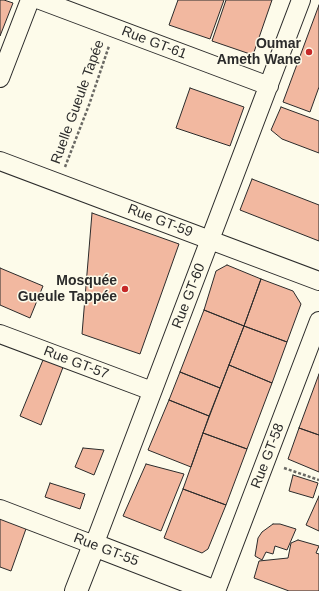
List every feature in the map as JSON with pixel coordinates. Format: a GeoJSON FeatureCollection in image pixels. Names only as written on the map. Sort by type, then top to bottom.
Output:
{"type":"FeatureCollection","features":[{"type":"Feature","properties":{"kind":"street"},"geometry":{"type":"LineString","coordinates":[[0,78],[30,0]]}},
{"type":"Feature","properties":{"kind":"street","name":"Rue GT-61"},"geometry":{"type":"LineString","coordinates":[[40,0],[269,86]]}},
{"type":"Feature","properties":{"kind":"street","name":"Rue GT-60"},"geometry":{"type":"LineString","coordinates":[[76,591],[301,0]]}},
{"type":"Feature","properties":{"kind":"street","name":"Rue GT-59"},"geometry":{"type":"LineString","coordinates":[[0,161],[319,281]]}},
{"type":"Feature","properties":{"kind":"street","name":"Rue GT-58"},"geometry":{"type":"LineString","coordinates":[[216,591],[319,321]]}},
{"type":"Feature","properties":{"kind":"street","name":"Rue GT-57"},"geometry":{"type":"LineString","coordinates":[[0,334],[152,391]]}},
{"type":"Feature","properties":{"kind":"street","name":"Rue GT-55"},"geometry":{"type":"LineString","coordinates":[[0,509],[213,591]]}},
{"type":"Feature","properties":{"kind":"path","name":"Ruelle Gueule Tapée"},"geometry":{"type":"LineString","coordinates":[[59,183],[89,105],[115,28]]}},
{"type":"Feature","properties":{"kind":"path"},"geometry":{"type":"LineString","coordinates":[[266,462],[319,480]]}},
{"type":"Feature","properties":{"kind":"building"},"geometry":{"type":"Polygon","coordinates":[[[0,0],[13,3],[0,36],[0,0]]]}},
{"type":"Feature","properties":{"kind":"building"},"geometry":{"type":"Polygon","coordinates":[[[178,0],[224,0],[210,39],[169,25],[178,0]]]}},
{"type":"Feature","properties":{"kind":"building"},"geometry":{"type":"Polygon","coordinates":[[[226,0],[272,0],[253,55],[212,41],[226,0]]]}},
{"type":"Feature","properties":{"kind":"building","name":"Oumar Ameth Wane"},"geometry":{"type":"Polygon","coordinates":[[[319,5],[319,87],[310,112],[283,102],[319,5]]]}},
{"type":"Feature","properties":{"kind":"building"},"geometry":{"type":"Polygon","coordinates":[[[190,88],[244,107],[230,146],[176,128],[190,88]]]}},
{"type":"Feature","properties":{"kind":"building"},"geometry":{"type":"Polygon","coordinates":[[[281,107],[319,121],[319,153],[282,139],[271,130],[281,107]]]}},
{"type":"Feature","properties":{"kind":"building"},"geometry":{"type":"Polygon","coordinates":[[[252,179],[319,205],[319,241],[240,210],[252,179]]]}},
{"type":"Feature","properties":{"kind":"building","name":"Mosquée Gueule Tappée"},"geometry":{"type":"Polygon","coordinates":[[[92,213],[179,244],[140,354],[82,334],[92,213]]]}},
{"type":"Feature","properties":{"kind":"building"},"geometry":{"type":"Polygon","coordinates":[[[227,265],[261,279],[244,326],[204,310],[216,271],[227,265]]]}},
{"type":"Feature","properties":{"kind":"building"},"geometry":{"type":"Polygon","coordinates":[[[0,268],[43,286],[30,318],[0,305],[0,268]]]}},
{"type":"Feature","properties":{"kind":"building"},"geometry":{"type":"Polygon","coordinates":[[[261,279],[293,291],[301,304],[287,342],[244,326],[261,279]]]}},
{"type":"Feature","properties":{"kind":"building"},"geometry":{"type":"Polygon","coordinates":[[[204,310],[244,326],[220,388],[180,372],[204,310]]]}},
{"type":"Feature","properties":{"kind":"building"},"geometry":{"type":"Polygon","coordinates":[[[244,326],[287,342],[272,383],[229,365],[244,326]]]}},
{"type":"Feature","properties":{"kind":"building"},"geometry":{"type":"Polygon","coordinates":[[[43,360],[65,362],[41,425],[20,416],[43,360]]]}},
{"type":"Feature","properties":{"kind":"building"},"geometry":{"type":"Polygon","coordinates":[[[229,365],[272,383],[247,449],[203,433],[229,365]]]}},
{"type":"Feature","properties":{"kind":"building"},"geometry":{"type":"Polygon","coordinates":[[[180,372],[220,388],[209,416],[169,400],[180,372]]]}},
{"type":"Feature","properties":{"kind":"building"},"geometry":{"type":"Polygon","coordinates":[[[319,374],[319,435],[299,428],[319,374]]]}},
{"type":"Feature","properties":{"kind":"building"},"geometry":{"type":"Polygon","coordinates":[[[169,400],[209,416],[191,467],[148,450],[169,400]]]}},
{"type":"Feature","properties":{"kind":"building"},"geometry":{"type":"Polygon","coordinates":[[[299,428],[319,435],[319,472],[288,459],[299,428]]]}},
{"type":"Feature","properties":{"kind":"building"},"geometry":{"type":"Polygon","coordinates":[[[203,433],[247,449],[226,505],[183,489],[203,433]]]}},
{"type":"Feature","properties":{"kind":"building"},"geometry":{"type":"Polygon","coordinates":[[[83,448],[104,450],[94,475],[75,467],[83,448]]]}},
{"type":"Feature","properties":{"kind":"building"},"geometry":{"type":"Polygon","coordinates":[[[146,464],[184,474],[161,531],[123,516],[146,464]]]}},
{"type":"Feature","properties":{"kind":"building"},"geometry":{"type":"Polygon","coordinates":[[[293,475],[318,483],[313,498],[289,491],[293,475]]]}},
{"type":"Feature","properties":{"kind":"building"},"geometry":{"type":"Polygon","coordinates":[[[50,483],[85,494],[80,509],[45,497],[50,483]]]}},
{"type":"Feature","properties":{"kind":"building"},"geometry":{"type":"Polygon","coordinates":[[[183,489],[226,505],[208,549],[202,553],[164,538],[183,489]]]}},
{"type":"Feature","properties":{"kind":"building"},"geometry":{"type":"Polygon","coordinates":[[[319,496],[319,531],[306,525],[319,496]]]}},
{"type":"Feature","properties":{"kind":"building"},"geometry":{"type":"Polygon","coordinates":[[[0,517],[27,526],[11,571],[0,567],[0,517]]]}},
{"type":"Feature","properties":{"kind":"building"},"geometry":{"type":"Polygon","coordinates":[[[273,524],[280,524],[296,529],[287,550],[275,546],[273,554],[266,552],[262,560],[255,556],[258,538],[262,532],[273,524]]]}},
{"type":"Feature","properties":{"kind":"building"},"geometry":{"type":"Polygon","coordinates":[[[298,540],[319,546],[316,553],[319,554],[319,591],[289,591],[254,578],[259,561],[288,558],[291,543],[298,540]]]}},
{"type":"Feature","properties":{"kind":"place","name":"Oumar Ameth Wane"},"geometry":{"type":"Point","coordinates":[309,52]}},
{"type":"Feature","properties":{"kind":"place","name":"Mosquée Gueule Tappée"},"geometry":{"type":"Point","coordinates":[125,289]}}]}
